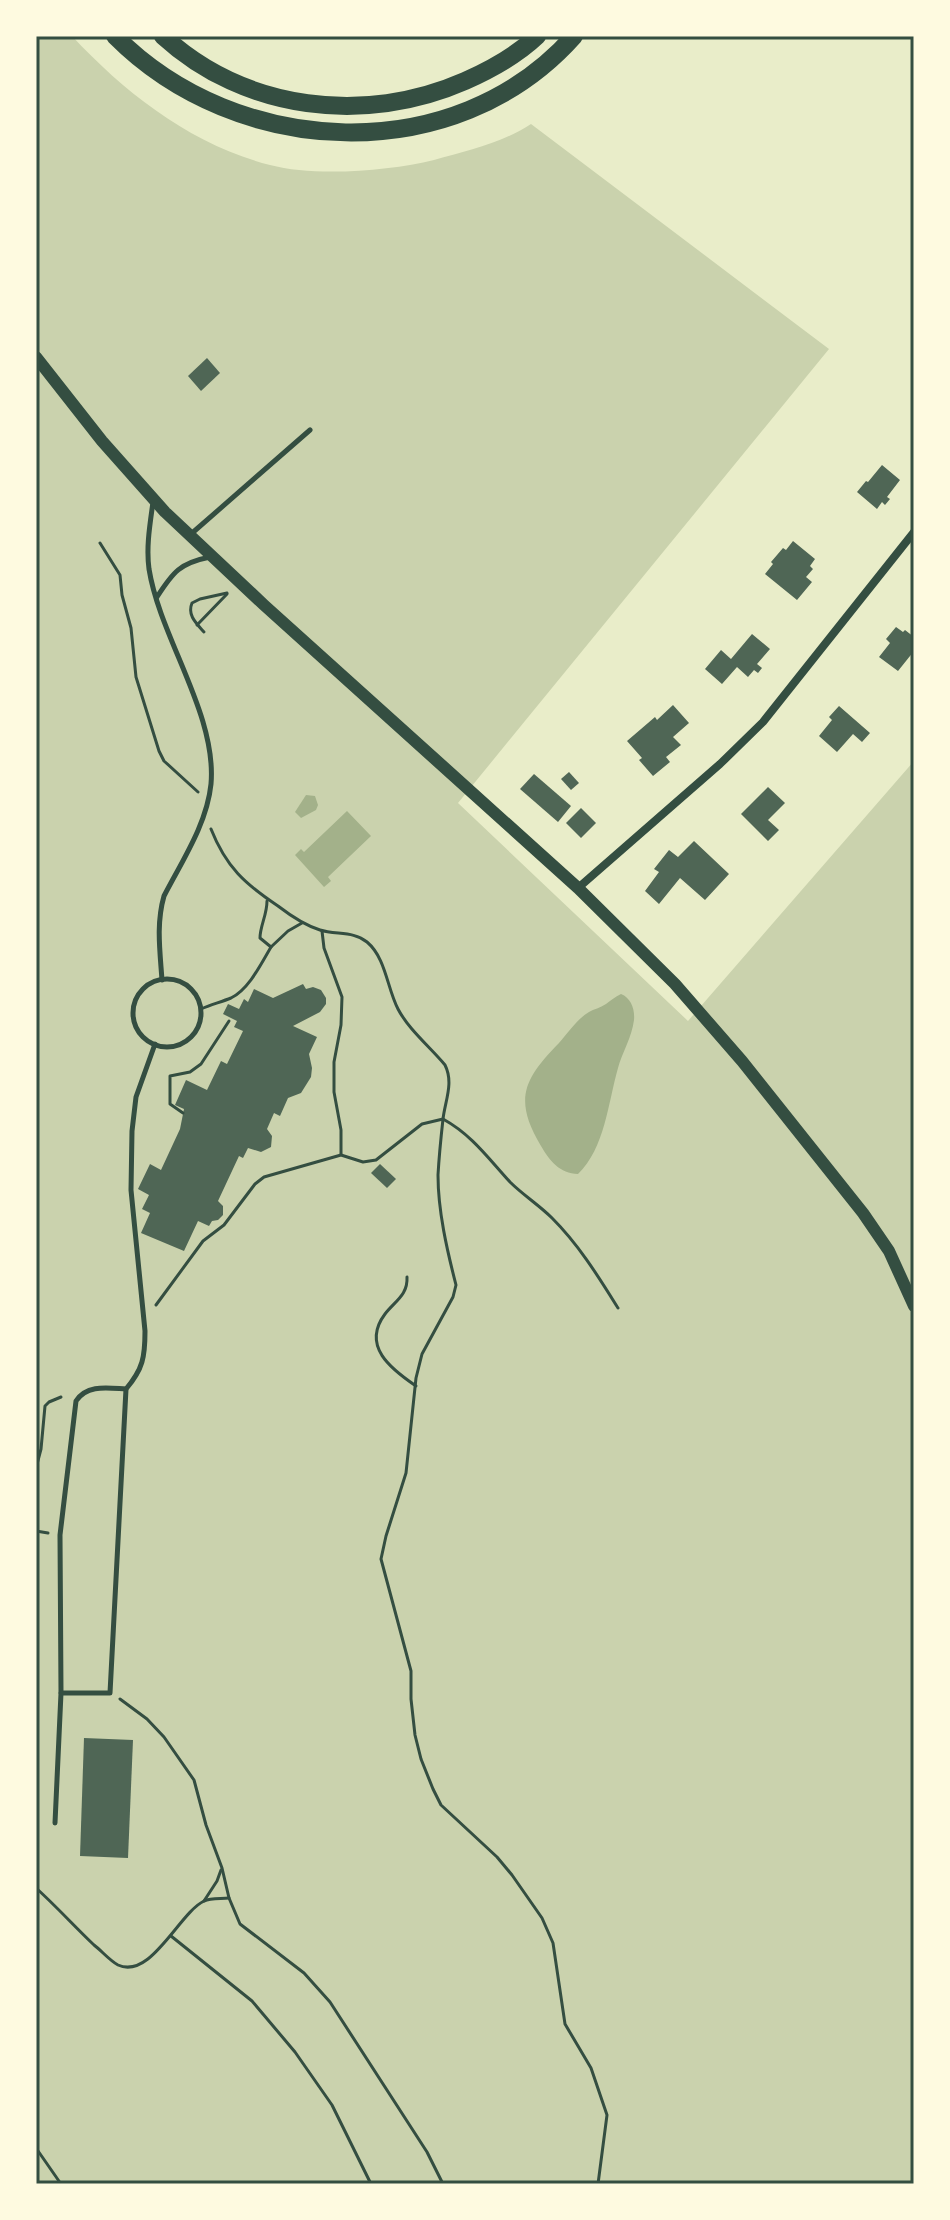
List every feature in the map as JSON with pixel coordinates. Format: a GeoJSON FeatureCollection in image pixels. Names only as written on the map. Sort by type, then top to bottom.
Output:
{"type":"FeatureCollection","features":[{"type":"Feature","properties":{"kind":"highway"},"geometry":{"type":"LineString","coordinates":[[115,36],[146,63],[206,101],[274,125],[339,133],[408,127],[450,117],[482,104],[513,87],[574,36]]}},
{"type":"Feature","properties":{"kind":"highway"},"geometry":{"type":"LineString","coordinates":[[163,36],[213,72],[252,89],[292,101],[337,106],[378,105],[416,99],[440,91],[509,59],[537,36]]}},
{"type":"Feature","properties":{"kind":"street"},"geometry":{"type":"LineString","coordinates":[[36,357],[154,501],[238,582],[578,888],[675,984],[742,1061],[863,1213],[889,1251],[914,1306]]}},
{"type":"Feature","properties":{"kind":"street"},"geometry":{"type":"LineString","coordinates":[[578,888],[720,764],[763,722],[914,532]]}},
{"type":"Feature","properties":{"kind":"lane"},"geometry":{"type":"LineString","coordinates":[[190,535],[310,430]]}},
{"type":"Feature","properties":{"kind":"lane"},"geometry":{"type":"LineString","coordinates":[[154,501],[148,544],[149,568],[156,598],[208,741],[211,783],[204,816],[161,908],[162,980]]}},
{"type":"Feature","properties":{"kind":"lane"},"geometry":{"type":"LineString","coordinates":[[156,598],[182,565],[213,557]]}},
{"type":"Feature","properties":{"kind":"lane"},"geometry":{"type":"LineString","coordinates":[[162,980],[178,980],[188,986],[201,1009],[193,1036],[173,1046],[155,1044],[142,1037],[133,1016],[138,995],[146,986],[162,980]]}},
{"type":"Feature","properties":{"kind":"lane"},"geometry":{"type":"LineString","coordinates":[[61,1693],[110,1693],[126,1389],[143,1364],[145,1331],[131,1190],[132,1131],[136,1097],[155,1044]]}},
{"type":"Feature","properties":{"kind":"lane"},"geometry":{"type":"LineString","coordinates":[[55,1823],[61,1693],[60,1535],[76,1401],[86,1391],[102,1387],[126,1389]]}},
{"type":"Feature","properties":{"kind":"path"},"geometry":{"type":"LineString","coordinates":[[100,543],[120,575],[123,603],[131,628],[136,677],[159,751],[164,761],[198,793],[204,816],[224,858],[240,878],[302,923],[322,931],[362,938],[376,952],[399,1011],[449,1072],[438,1176],[456,1285],[453,1297],[422,1354],[406,1473],[381,1559],[411,1671],[415,1735],[421,1759],[441,1805],[512,1875],[542,1918],[553,1943],[565,2024],[591,2068],[607,2115],[598,2184]]}},
{"type":"Feature","properties":{"kind":"path"},"geometry":{"type":"LineString","coordinates":[[197,625],[238,582]]}},
{"type":"Feature","properties":{"kind":"path"},"geometry":{"type":"LineString","coordinates":[[204,632],[190,610],[192,603],[227,594]]}},
{"type":"Feature","properties":{"kind":"path"},"geometry":{"type":"LineString","coordinates":[[267,899],[267,915],[260,938],[271,947]]}},
{"type":"Feature","properties":{"kind":"path"},"geometry":{"type":"LineString","coordinates":[[201,1009],[239,992],[271,947],[302,923]]}},
{"type":"Feature","properties":{"kind":"path"},"geometry":{"type":"LineString","coordinates":[[322,931],[324,948],[342,997],[341,1025],[334,1062],[341,1155]]}},
{"type":"Feature","properties":{"kind":"path"},"geometry":{"type":"LineString","coordinates":[[183,1113],[170,1104],[170,1076],[190,1072],[205,1059],[229,1021]]}},
{"type":"Feature","properties":{"kind":"path"},"geometry":{"type":"LineString","coordinates":[[205,1059],[214,1064]]}},
{"type":"Feature","properties":{"kind":"path"},"geometry":{"type":"LineString","coordinates":[[144,1320],[203,1241],[224,1225],[255,1184],[264,1177],[341,1155],[363,1162],[376,1160],[422,1124],[443,1119],[470,1137],[513,1185],[572,1239],[618,1308]]}},
{"type":"Feature","properties":{"kind":"path"},"geometry":{"type":"LineString","coordinates":[[407,1277],[405,1292],[385,1314],[376,1340],[384,1361],[416,1386]]}},
{"type":"Feature","properties":{"kind":"path"},"geometry":{"type":"LineString","coordinates":[[36,1468],[45,1406],[61,1397]]}},
{"type":"Feature","properties":{"kind":"path"},"geometry":{"type":"LineString","coordinates":[[110,1693],[147,1719],[173,1748],[194,1780],[229,1898],[240,1924],[304,1973],[330,2002],[427,2152],[443,2184]]}},
{"type":"Feature","properties":{"kind":"path"},"geometry":{"type":"LineString","coordinates":[[36,1888],[112,1961],[122,1967],[130,1967],[145,1962],[181,1921],[204,1901],[222,1868]]}},
{"type":"Feature","properties":{"kind":"path"},"geometry":{"type":"LineString","coordinates":[[204,1901],[229,1898]]}},
{"type":"Feature","properties":{"kind":"path"},"geometry":{"type":"LineString","coordinates":[[171,1936],[252,2001],[295,2052],[332,2105],[371,2184]]}},
{"type":"Feature","properties":{"kind":"path"},"geometry":{"type":"LineString","coordinates":[[36,2148],[61,2184]]}},
{"type":"Feature","properties":{"kind":"shaded area"},"geometry":{"type":"Polygon","coordinates":[[[36,36],[72,36],[138,97],[187,131],[241,156],[288,169],[330,172],[416,164],[484,146],[531,124],[829,349],[458,803],[688,1021],[914,761],[914,2184],[36,2184],[36,36]]]}},
{"type":"Feature","properties":{"kind":"shaded area"},"geometry":{"type":"Polygon","coordinates":[[[306,795],[315,796],[318,805],[316,810],[301,818],[295,812],[306,795]]]}},
{"type":"Feature","properties":{"kind":"shaded area"},"geometry":{"type":"Polygon","coordinates":[[[347,811],[371,836],[328,877],[331,881],[324,887],[295,855],[301,849],[304,852],[347,811]]]}},
{"type":"Feature","properties":{"kind":"shaded area"},"geometry":{"type":"Polygon","coordinates":[[[621,994],[630,1001],[634,1020],[600,1138],[578,1174],[566,1172],[548,1156],[532,1130],[525,1102],[526,1090],[537,1068],[577,1022],[621,994]]]}},
{"type":"Feature","properties":{"kind":"building"},"geometry":{"type":"Polygon","coordinates":[[[207,358],[220,373],[201,391],[188,376],[207,358]]]}},
{"type":"Feature","properties":{"kind":"building"},"geometry":{"type":"Polygon","coordinates":[[[882,465],[900,480],[887,497],[890,499],[885,505],[882,502],[877,509],[857,492],[882,465]]]}},
{"type":"Feature","properties":{"kind":"building"},"geometry":{"type":"Polygon","coordinates":[[[793,541],[815,559],[810,566],[813,569],[806,577],[812,582],[797,600],[765,574],[773,564],[771,562],[793,541]]]}},
{"type":"Feature","properties":{"kind":"building"},"geometry":{"type":"Polygon","coordinates":[[[896,627],[914,637],[914,651],[898,671],[879,657],[890,643],[886,639],[896,627]]]}},
{"type":"Feature","properties":{"kind":"building"},"geometry":{"type":"Polygon","coordinates":[[[752,634],[770,649],[757,664],[762,668],[758,673],[754,670],[748,677],[737,667],[722,684],[705,669],[721,650],[731,659],[752,634]]]}},
{"type":"Feature","properties":{"kind":"building"},"geometry":{"type":"Polygon","coordinates":[[[673,705],[689,723],[673,737],[681,745],[666,757],[670,762],[653,776],[627,741],[673,705]]]}},
{"type":"Feature","properties":{"kind":"building"},"geometry":{"type":"Polygon","coordinates":[[[839,706],[870,733],[862,742],[853,734],[837,752],[819,736],[839,706]]]}},
{"type":"Feature","properties":{"kind":"building"},"geometry":{"type":"Polygon","coordinates":[[[569,772],[579,783],[571,790],[561,779],[569,772]]]}},
{"type":"Feature","properties":{"kind":"building"},"geometry":{"type":"Polygon","coordinates":[[[534,774],[571,806],[558,822],[520,789],[534,774]]]}},
{"type":"Feature","properties":{"kind":"building"},"geometry":{"type":"Polygon","coordinates":[[[768,787],[785,803],[768,820],[779,830],[768,841],[741,814],[768,787]]]}},
{"type":"Feature","properties":{"kind":"building"},"geometry":{"type":"Polygon","coordinates":[[[581,808],[596,823],[581,838],[566,823],[581,808]]]}},
{"type":"Feature","properties":{"kind":"building"},"geometry":{"type":"Polygon","coordinates":[[[694,841],[729,874],[705,900],[680,878],[659,904],[645,891],[659,872],[654,869],[669,850],[678,857],[694,841]]]}},
{"type":"Feature","properties":{"kind":"building"},"geometry":{"type":"Polygon","coordinates":[[[303,984],[306,989],[313,987],[321,990],[326,1004],[320,1012],[293,1026],[317,1037],[309,1054],[311,1077],[301,1093],[288,1098],[280,1116],[274,1113],[267,1129],[272,1136],[271,1147],[261,1152],[248,1148],[243,1158],[239,1156],[218,1201],[223,1206],[223,1215],[209,1226],[198,1221],[184,1251],[141,1233],[150,1213],[142,1209],[149,1195],[138,1189],[150,1164],[161,1170],[180,1129],[184,1109],[175,1105],[186,1080],[207,1090],[221,1061],[227,1064],[243,1031],[234,1027],[237,1021],[223,1014],[228,1004],[239,1009],[244,999],[248,1002],[254,989],[273,998],[303,984]]]}},
{"type":"Feature","properties":{"kind":"building"},"geometry":{"type":"Polygon","coordinates":[[[380,1164],[396,1179],[387,1188],[371,1173],[380,1164]]]}},
{"type":"Feature","properties":{"kind":"building"},"geometry":{"type":"Polygon","coordinates":[[[84,1738],[133,1740],[128,1858],[80,1856],[84,1738]]]}}]}
